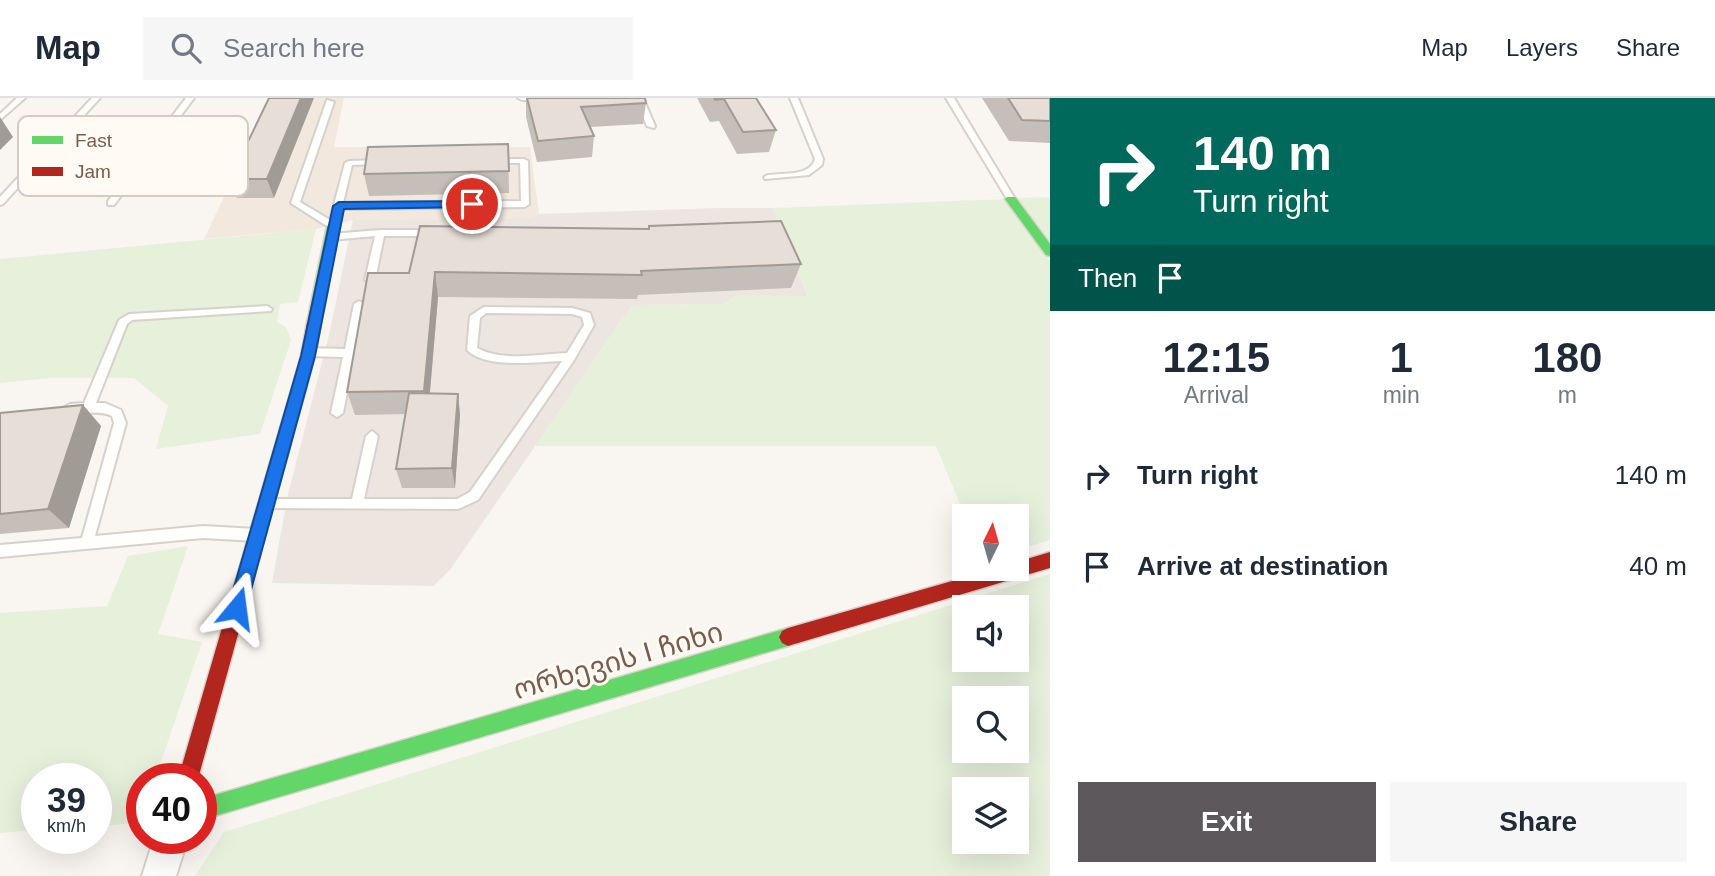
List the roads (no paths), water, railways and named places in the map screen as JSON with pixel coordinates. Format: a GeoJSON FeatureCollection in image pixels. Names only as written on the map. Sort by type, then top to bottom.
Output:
{"type":"FeatureCollection","features":[{"type":"Feature","properties":{"kind":"street"},"geometry":{"type":"LineString","coordinates":[[1011,199],[1050,252]]}},
{"type":"Feature","properties":{"kind":"street"},"geometry":{"type":"LineString","coordinates":[[193,763],[309,352],[332,232]]}},
{"type":"Feature","properties":{"kind":"street","name":"ორხევის I ჩიხი"},"geometry":{"type":"LineString","coordinates":[[217,805],[1050,560]]}},
{"type":"Feature","properties":{"kind":"street"},"geometry":{"type":"LineString","coordinates":[[159,876],[166,854]]}},
{"type":"Feature","properties":{"kind":"lane"},"geometry":{"type":"LineString","coordinates":[[0,118],[21,98]]}},
{"type":"Feature","properties":{"kind":"lane"},"geometry":{"type":"LineString","coordinates":[[79,116],[96,98]]}},
{"type":"Feature","properties":{"kind":"lane"},"geometry":{"type":"LineString","coordinates":[[176,116],[190,98]]}},
{"type":"Feature","properties":{"kind":"lane"},"geometry":{"type":"LineString","coordinates":[[522,98],[564,98]]}},
{"type":"Feature","properties":{"kind":"lane"},"geometry":{"type":"LineString","coordinates":[[639,98],[650,126]]}},
{"type":"Feature","properties":{"kind":"lane"},"geometry":{"type":"LineString","coordinates":[[768,177],[809,173],[818,165],[819,159],[794,98]]}},
{"type":"Feature","properties":{"kind":"lane"},"geometry":{"type":"LineString","coordinates":[[950,98],[1011,199]]}},
{"type":"Feature","properties":{"kind":"lane"},"geometry":{"type":"LineString","coordinates":[[330,102],[295,203],[332,232],[450,233]]}},
{"type":"Feature","properties":{"kind":"lane"},"geometry":{"type":"LineString","coordinates":[[339,206],[525,204],[524,161],[484,162]]}},
{"type":"Feature","properties":{"kind":"lane"},"geometry":{"type":"LineString","coordinates":[[332,232],[349,163],[390,162]]}},
{"type":"Feature","properties":{"kind":"lane"},"geometry":{"type":"LineString","coordinates":[[0,202],[18,182]]}},
{"type":"Feature","properties":{"kind":"lane"},"geometry":{"type":"LineString","coordinates":[[111,203],[116,196]]}},
{"type":"Feature","properties":{"kind":"lane"},"geometry":{"type":"LineString","coordinates":[[370,279],[380,233]]}},
{"type":"Feature","properties":{"kind":"lane"},"geometry":{"type":"LineString","coordinates":[[337,413],[359,304]]}},
{"type":"Feature","properties":{"kind":"lane"},"geometry":{"type":"LineString","coordinates":[[89,406],[123,322],[130,317],[267,309]]}},
{"type":"Feature","properties":{"kind":"lane"},"geometry":{"type":"LineString","coordinates":[[266,504],[458,504],[474,496],[570,357],[589,325],[586,315],[572,311],[484,310],[475,316],[472,350],[477,355],[496,358],[570,357]]}},
{"type":"Feature","properties":{"kind":"lane"},"geometry":{"type":"LineString","coordinates":[[309,352],[348,353]]}},
{"type":"Feature","properties":{"kind":"lane"},"geometry":{"type":"LineString","coordinates":[[51,410],[105,407],[117,413],[120,423],[87,543]]}},
{"type":"Feature","properties":{"kind":"lane"},"geometry":{"type":"LineString","coordinates":[[357,504],[372,436]]}},
{"type":"Feature","properties":{"kind":"lane"},"geometry":{"type":"LineString","coordinates":[[0,551],[224,531],[257,535]]}}]}
